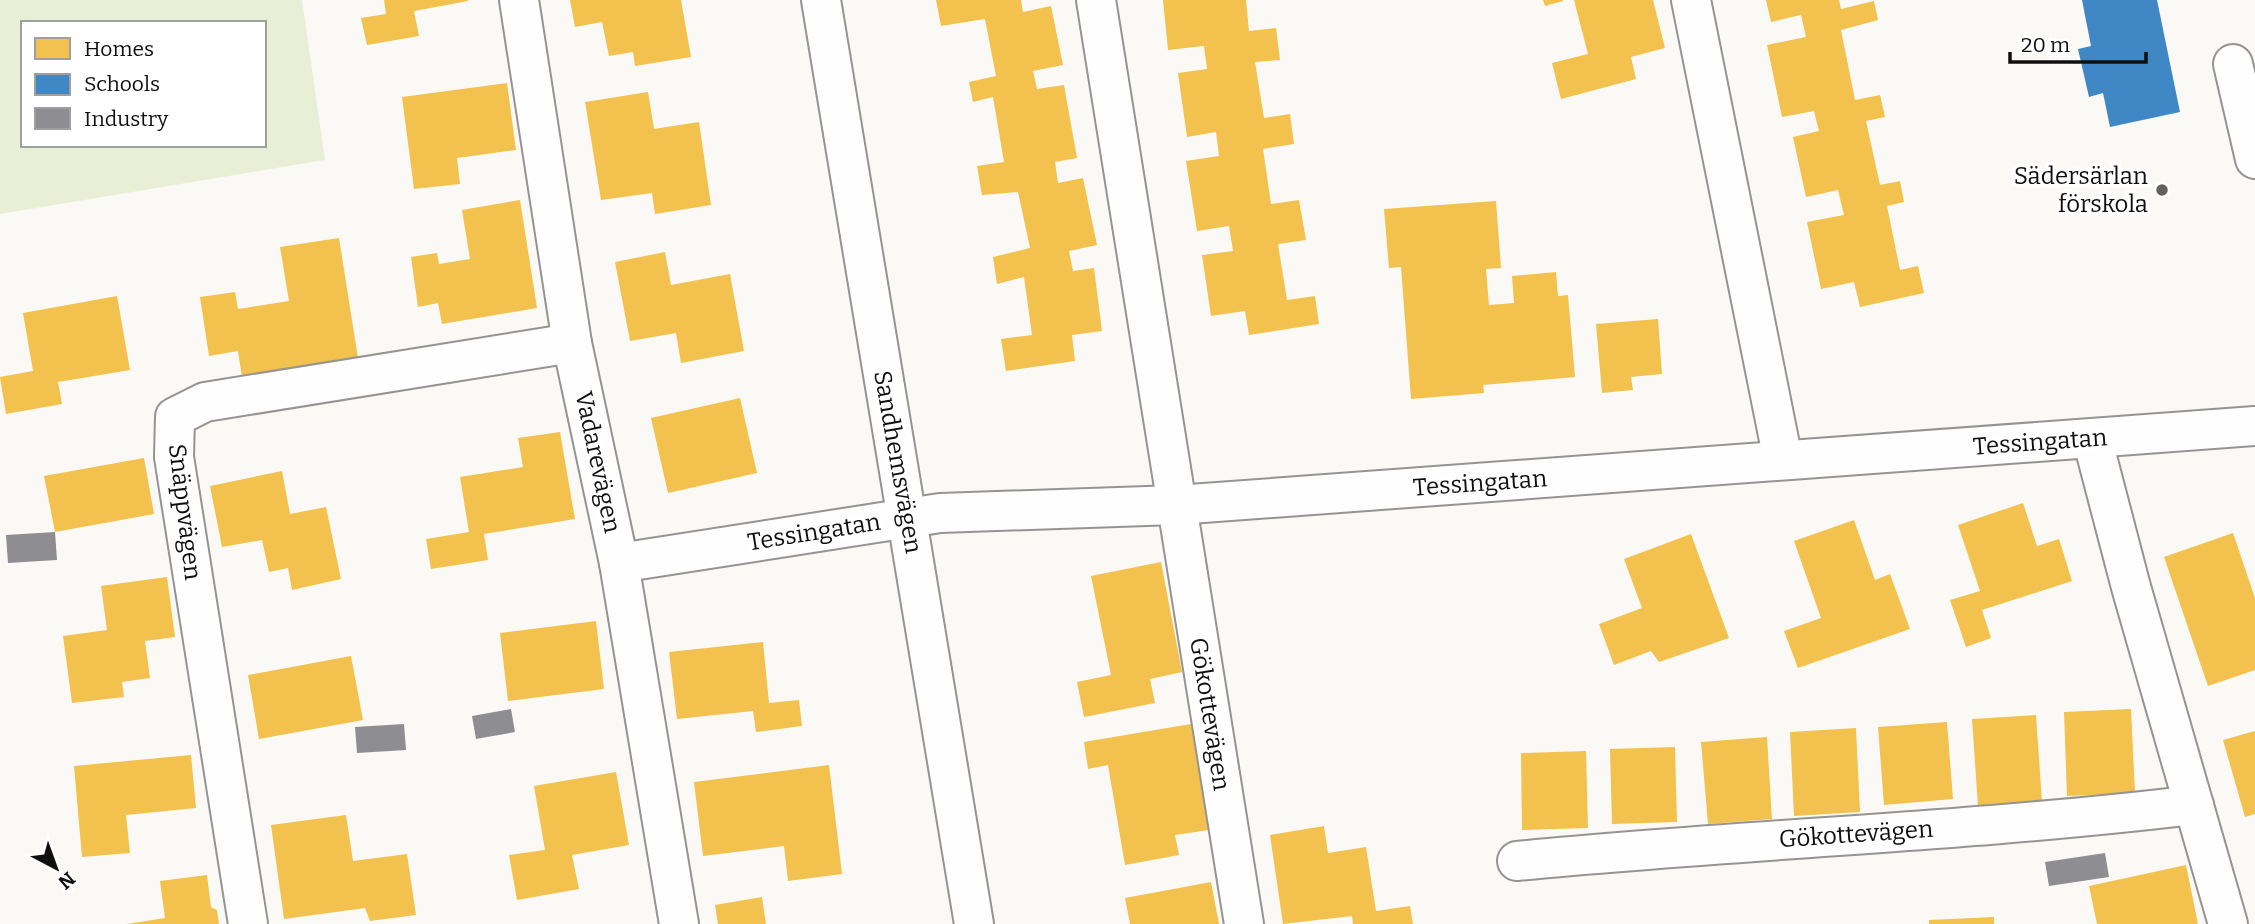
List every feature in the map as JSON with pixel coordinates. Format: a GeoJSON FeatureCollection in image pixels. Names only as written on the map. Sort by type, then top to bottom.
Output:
{"type":"FeatureCollection","features":[{"type":"Feature","properties":{"kind":"street","name":"Vadarevägen"},"geometry":{"type":"LineString","coordinates":[[519,0],[572,343],[619,563],[679,924]]}},
{"type":"Feature","properties":{"kind":"street","name":"Sandhemsvägen"},"geometry":{"type":"LineString","coordinates":[[821,0],[974,924]]}},
{"type":"Feature","properties":{"kind":"street"},"geometry":{"type":"LineString","coordinates":[[1096,0],[1177,505]]}},
{"type":"Feature","properties":{"kind":"street"},"geometry":{"type":"LineString","coordinates":[[1690,0],[1783,460]]}},
{"type":"Feature","properties":{"kind":"street"},"geometry":{"type":"LineString","coordinates":[[2232,64],[2255,159]]}},
{"type":"Feature","properties":{"kind":"street","name":"Snäppvägen"},"geometry":{"type":"LineString","coordinates":[[248,924],[173,457],[175,417],[205,402],[572,343]]}},
{"type":"Feature","properties":{"kind":"street","name":"Tessingatan"},"geometry":{"type":"LineString","coordinates":[[619,563],[907,517],[992,509],[1177,505],[2255,426]]}},
{"type":"Feature","properties":{"kind":"street"},"geometry":{"type":"LineString","coordinates":[[2092,438],[2131,587],[2228,924]]}},
{"type":"Feature","properties":{"kind":"street","name":"Gökottevägen"},"geometry":{"type":"LineString","coordinates":[[1177,505],[1244,924]]}},
{"type":"Feature","properties":{"kind":"street","name":"Gökottevägen"},"geometry":{"type":"LineString","coordinates":[[1517,861],[1644,849],[2091,817],[2194,805]]}},
{"type":"Feature","properties":{"kind":"green space"},"geometry":{"type":"Polygon","coordinates":[[[0,0],[302,0],[325,160],[0,214],[0,0]]]}},
{"type":"Feature","properties":{"kind":"building: Homes"},"geometry":{"type":"Polygon","coordinates":[[[384,0],[468,1],[414,11],[419,36],[367,45],[361,18],[386,14],[384,0]]]}},
{"type":"Feature","properties":{"kind":"building: Homes"},"geometry":{"type":"Polygon","coordinates":[[[570,0],[681,0],[691,57],[635,66],[633,52],[609,56],[602,22],[575,27],[570,0]]]}},
{"type":"Feature","properties":{"kind":"building: Homes"},"geometry":{"type":"Polygon","coordinates":[[[936,0],[1021,0],[1023,12],[1051,6],[1063,65],[1033,71],[1037,89],[1064,85],[1077,158],[1055,162],[1058,183],[1083,178],[1097,245],[1069,251],[1073,271],[1094,268],[1102,331],[1072,335],[1075,361],[1006,371],[1001,339],[1032,335],[1024,277],[997,284],[993,257],[1030,248],[1018,192],[982,195],[977,166],[1004,162],[993,97],[973,102],[969,82],[996,76],[985,19],[941,26],[936,0]]]}},
{"type":"Feature","properties":{"kind":"building: Homes"},"geometry":{"type":"Polygon","coordinates":[[[1163,0],[1246,0],[1249,31],[1276,28],[1280,60],[1255,62],[1264,118],[1290,114],[1294,144],[1263,149],[1271,204],[1299,200],[1306,240],[1278,244],[1287,300],[1315,296],[1319,324],[1249,335],[1245,311],[1211,316],[1202,255],[1233,251],[1229,226],[1197,231],[1186,161],[1219,156],[1216,132],[1187,137],[1178,73],[1207,69],[1204,46],[1168,50],[1163,0]]]}},
{"type":"Feature","properties":{"kind":"building: Homes"},"geometry":{"type":"Polygon","coordinates":[[[1543,0],[1563,0],[1563,1],[1545,6],[1543,0]]]}},
{"type":"Feature","properties":{"kind":"building: Homes"},"geometry":{"type":"Polygon","coordinates":[[[1574,0],[1653,0],[1665,48],[1631,57],[1636,79],[1561,99],[1552,63],[1588,54],[1574,0]]]}},
{"type":"Feature","properties":{"kind":"building: Homes"},"geometry":{"type":"Polygon","coordinates":[[[1766,0],[1839,0],[1841,9],[1874,1],[1878,20],[1841,30],[1855,100],[1880,95],[1885,117],[1866,121],[1880,185],[1900,181],[1904,202],[1887,206],[1900,270],[1918,266],[1924,293],[1860,307],[1854,282],[1821,289],[1807,222],[1844,215],[1838,190],[1806,197],[1793,137],[1819,131],[1814,111],[1782,117],[1767,45],[1806,37],[1801,15],[1771,22],[1766,0]]]}},
{"type":"Feature","properties":{"kind":"building: Homes"},"geometry":{"type":"Polygon","coordinates":[[[507,83],[516,150],[457,158],[460,184],[414,189],[402,97],[507,83]]]}},
{"type":"Feature","properties":{"kind":"building: Homes"},"geometry":{"type":"Polygon","coordinates":[[[648,92],[654,129],[699,122],[711,205],[655,214],[652,193],[601,200],[585,102],[648,92]]]}},
{"type":"Feature","properties":{"kind":"building: Homes"},"geometry":{"type":"Polygon","coordinates":[[[520,200],[537,308],[442,324],[438,303],[418,307],[411,257],[437,253],[439,264],[470,259],[462,210],[520,200]]]}},
{"type":"Feature","properties":{"kind":"building: Homes"},"geometry":{"type":"Polygon","coordinates":[[[1496,201],[1501,268],[1486,269],[1489,305],[1514,303],[1512,276],[1556,272],[1558,296],[1568,295],[1575,377],[1483,385],[1484,393],[1411,399],[1401,267],[1389,268],[1384,209],[1496,201]]]}},
{"type":"Feature","properties":{"kind":"building: Homes"},"geometry":{"type":"Polygon","coordinates":[[[339,238],[358,358],[242,377],[238,351],[209,356],[200,297],[235,292],[238,309],[289,301],[280,247],[339,238]]]}},
{"type":"Feature","properties":{"kind":"building: Homes"},"geometry":{"type":"Polygon","coordinates":[[[665,252],[671,285],[730,274],[744,351],[681,363],[676,333],[630,341],[615,262],[665,252]]]}},
{"type":"Feature","properties":{"kind":"building: Homes"},"geometry":{"type":"Polygon","coordinates":[[[117,296],[130,370],[58,382],[62,404],[6,414],[0,377],[33,371],[23,313],[117,296]]]}},
{"type":"Feature","properties":{"kind":"building: Homes"},"geometry":{"type":"Polygon","coordinates":[[[1658,319],[1662,374],[1631,377],[1633,390],[1602,393],[1596,324],[1658,319]]]}},
{"type":"Feature","properties":{"kind":"building: Homes"},"geometry":{"type":"Polygon","coordinates":[[[740,398],[757,473],[668,493],[651,418],[740,398]]]}},
{"type":"Feature","properties":{"kind":"building: Homes"},"geometry":{"type":"Polygon","coordinates":[[[560,432],[575,519],[484,534],[488,560],[431,569],[426,539],[469,532],[460,477],[523,467],[518,438],[560,432]]]}},
{"type":"Feature","properties":{"kind":"building: Homes"},"geometry":{"type":"Polygon","coordinates":[[[144,458],[154,514],[55,532],[44,476],[144,458]]]}},
{"type":"Feature","properties":{"kind":"building: Homes"},"geometry":{"type":"Polygon","coordinates":[[[282,471],[290,514],[326,507],[341,579],[292,590],[288,568],[269,572],[262,540],[222,547],[210,486],[282,471]]]}},
{"type":"Feature","properties":{"kind":"building: Homes"},"geometry":{"type":"Polygon","coordinates":[[[2023,503],[2037,546],[2059,539],[2072,581],[1982,610],[1991,638],[1966,647],[1950,600],[1980,591],[1958,525],[2023,503]]]}},
{"type":"Feature","properties":{"kind":"building: Homes"},"geometry":{"type":"Polygon","coordinates":[[[1854,520],[1875,580],[1890,574],[1910,629],[1798,668],[1784,631],[1821,618],[1794,541],[1854,520]]]}},
{"type":"Feature","properties":{"kind":"building: Homes"},"geometry":{"type":"Polygon","coordinates":[[[2233,533],[2255,598],[2255,670],[2208,686],[2164,557],[2233,533]]]}},
{"type":"Feature","properties":{"kind":"building: Homes"},"geometry":{"type":"Polygon","coordinates":[[[1691,534],[1729,638],[1659,662],[1651,651],[1614,665],[1599,624],[1642,608],[1624,559],[1691,534]]]}},
{"type":"Feature","properties":{"kind":"building: Homes"},"geometry":{"type":"Polygon","coordinates":[[[1161,562],[1182,672],[1150,679],[1155,703],[1084,717],[1077,682],[1111,675],[1091,576],[1161,562]]]}},
{"type":"Feature","properties":{"kind":"building: Homes"},"geometry":{"type":"Polygon","coordinates":[[[167,577],[175,637],[145,641],[150,678],[122,682],[124,697],[72,703],[63,636],[107,630],[101,586],[167,577]]]}},
{"type":"Feature","properties":{"kind":"building: Homes"},"geometry":{"type":"Polygon","coordinates":[[[596,621],[604,689],[508,701],[500,633],[596,621]]]}},
{"type":"Feature","properties":{"kind":"building: Homes"},"geometry":{"type":"Polygon","coordinates":[[[763,642],[769,703],[799,700],[802,726],[756,732],[753,711],[677,719],[669,652],[763,642]]]}},
{"type":"Feature","properties":{"kind":"building: Homes"},"geometry":{"type":"Polygon","coordinates":[[[351,656],[363,720],[259,739],[248,675],[351,656]]]}},
{"type":"Feature","properties":{"kind":"building: Homes"},"geometry":{"type":"Polygon","coordinates":[[[2131,709],[2135,793],[2067,796],[2064,712],[2131,709]]]}},
{"type":"Feature","properties":{"kind":"building: Homes"},"geometry":{"type":"Polygon","coordinates":[[[2036,715],[2042,802],[1978,806],[1972,719],[2036,715]]]}},
{"type":"Feature","properties":{"kind":"building: Homes"},"geometry":{"type":"Polygon","coordinates":[[[1947,722],[1953,799],[1884,805],[1878,727],[1947,722]]]}},
{"type":"Feature","properties":{"kind":"building: Homes"},"geometry":{"type":"Polygon","coordinates":[[[1191,724],[1209,830],[1175,835],[1179,855],[1125,865],[1108,765],[1088,769],[1084,742],[1191,724]]]}},
{"type":"Feature","properties":{"kind":"building: Homes"},"geometry":{"type":"Polygon","coordinates":[[[1856,728],[1860,812],[1794,816],[1790,732],[1856,728]]]}},
{"type":"Feature","properties":{"kind":"building: Homes"},"geometry":{"type":"Polygon","coordinates":[[[2255,731],[2255,814],[2245,817],[2223,740],[2255,731]]]}},
{"type":"Feature","properties":{"kind":"building: Homes"},"geometry":{"type":"Polygon","coordinates":[[[1767,737],[1772,819],[1708,824],[1701,742],[1767,737]]]}},
{"type":"Feature","properties":{"kind":"building: Homes"},"geometry":{"type":"Polygon","coordinates":[[[1675,747],[1677,822],[1612,824],[1610,749],[1675,747]]]}},
{"type":"Feature","properties":{"kind":"building: Homes"},"geometry":{"type":"Polygon","coordinates":[[[1586,751],[1588,828],[1522,830],[1521,753],[1586,751]]]}},
{"type":"Feature","properties":{"kind":"building: Homes"},"geometry":{"type":"Polygon","coordinates":[[[191,755],[196,808],[126,815],[130,853],[82,857],[74,766],[191,755]]]}},
{"type":"Feature","properties":{"kind":"building: Homes"},"geometry":{"type":"Polygon","coordinates":[[[829,765],[842,874],[788,881],[784,846],[703,856],[694,782],[829,765]]]}},
{"type":"Feature","properties":{"kind":"building: Homes"},"geometry":{"type":"Polygon","coordinates":[[[616,772],[629,845],[572,855],[579,889],[517,900],[509,855],[545,850],[534,786],[616,772]]]}},
{"type":"Feature","properties":{"kind":"building: Homes"},"geometry":{"type":"Polygon","coordinates":[[[346,815],[353,861],[407,854],[416,915],[370,921],[365,908],[284,919],[271,825],[346,815]]]}},
{"type":"Feature","properties":{"kind":"building: Homes"},"geometry":{"type":"Polygon","coordinates":[[[1324,826],[1328,853],[1366,847],[1376,911],[1410,906],[1413,924],[1353,924],[1352,916],[1283,924],[1270,835],[1324,826]]]}},
{"type":"Feature","properties":{"kind":"building: Homes"},"geometry":{"type":"Polygon","coordinates":[[[2186,865],[2198,924],[2097,924],[2089,886],[2186,865]]]}},
{"type":"Feature","properties":{"kind":"building: Homes"},"geometry":{"type":"Polygon","coordinates":[[[207,875],[211,907],[217,910],[219,924],[127,924],[165,918],[160,881],[207,875]]]}},
{"type":"Feature","properties":{"kind":"building: Homes"},"geometry":{"type":"Polygon","coordinates":[[[1211,882],[1219,924],[1130,924],[1125,898],[1211,882]]]}},
{"type":"Feature","properties":{"kind":"building: Homes"},"geometry":{"type":"Polygon","coordinates":[[[762,897],[766,924],[718,924],[715,905],[762,897]]]}},
{"type":"Feature","properties":{"kind":"building: Homes"},"geometry":{"type":"Polygon","coordinates":[[[1994,917],[1994,924],[1929,924],[1929,920],[1994,917]]]}},
{"type":"Feature","properties":{"kind":"building: Schools"},"geometry":{"type":"Polygon","coordinates":[[[2082,0],[2157,0],[2180,112],[2110,127],[2103,93],[2089,97],[2078,49],[2091,46],[2082,0]]]}},
{"type":"Feature","properties":{"kind":"building: Industry"},"geometry":{"type":"Polygon","coordinates":[[[55,532],[57,560],[8,563],[6,535],[55,532]]]}},
{"type":"Feature","properties":{"kind":"building: Industry"},"geometry":{"type":"Polygon","coordinates":[[[511,709],[515,732],[476,739],[472,716],[511,709]]]}},
{"type":"Feature","properties":{"kind":"building: Industry"},"geometry":{"type":"Polygon","coordinates":[[[404,724],[406,750],[357,753],[355,727],[404,724]]]}},
{"type":"Feature","properties":{"kind":"building: Industry"},"geometry":{"type":"Polygon","coordinates":[[[2105,853],[2109,877],[2049,886],[2045,862],[2105,853]]]}},
{"type":"Feature","properties":{"kind":"place","name":"Sädersärlan förskola"},"geometry":{"type":"Point","coordinates":[2162,190]}}]}
